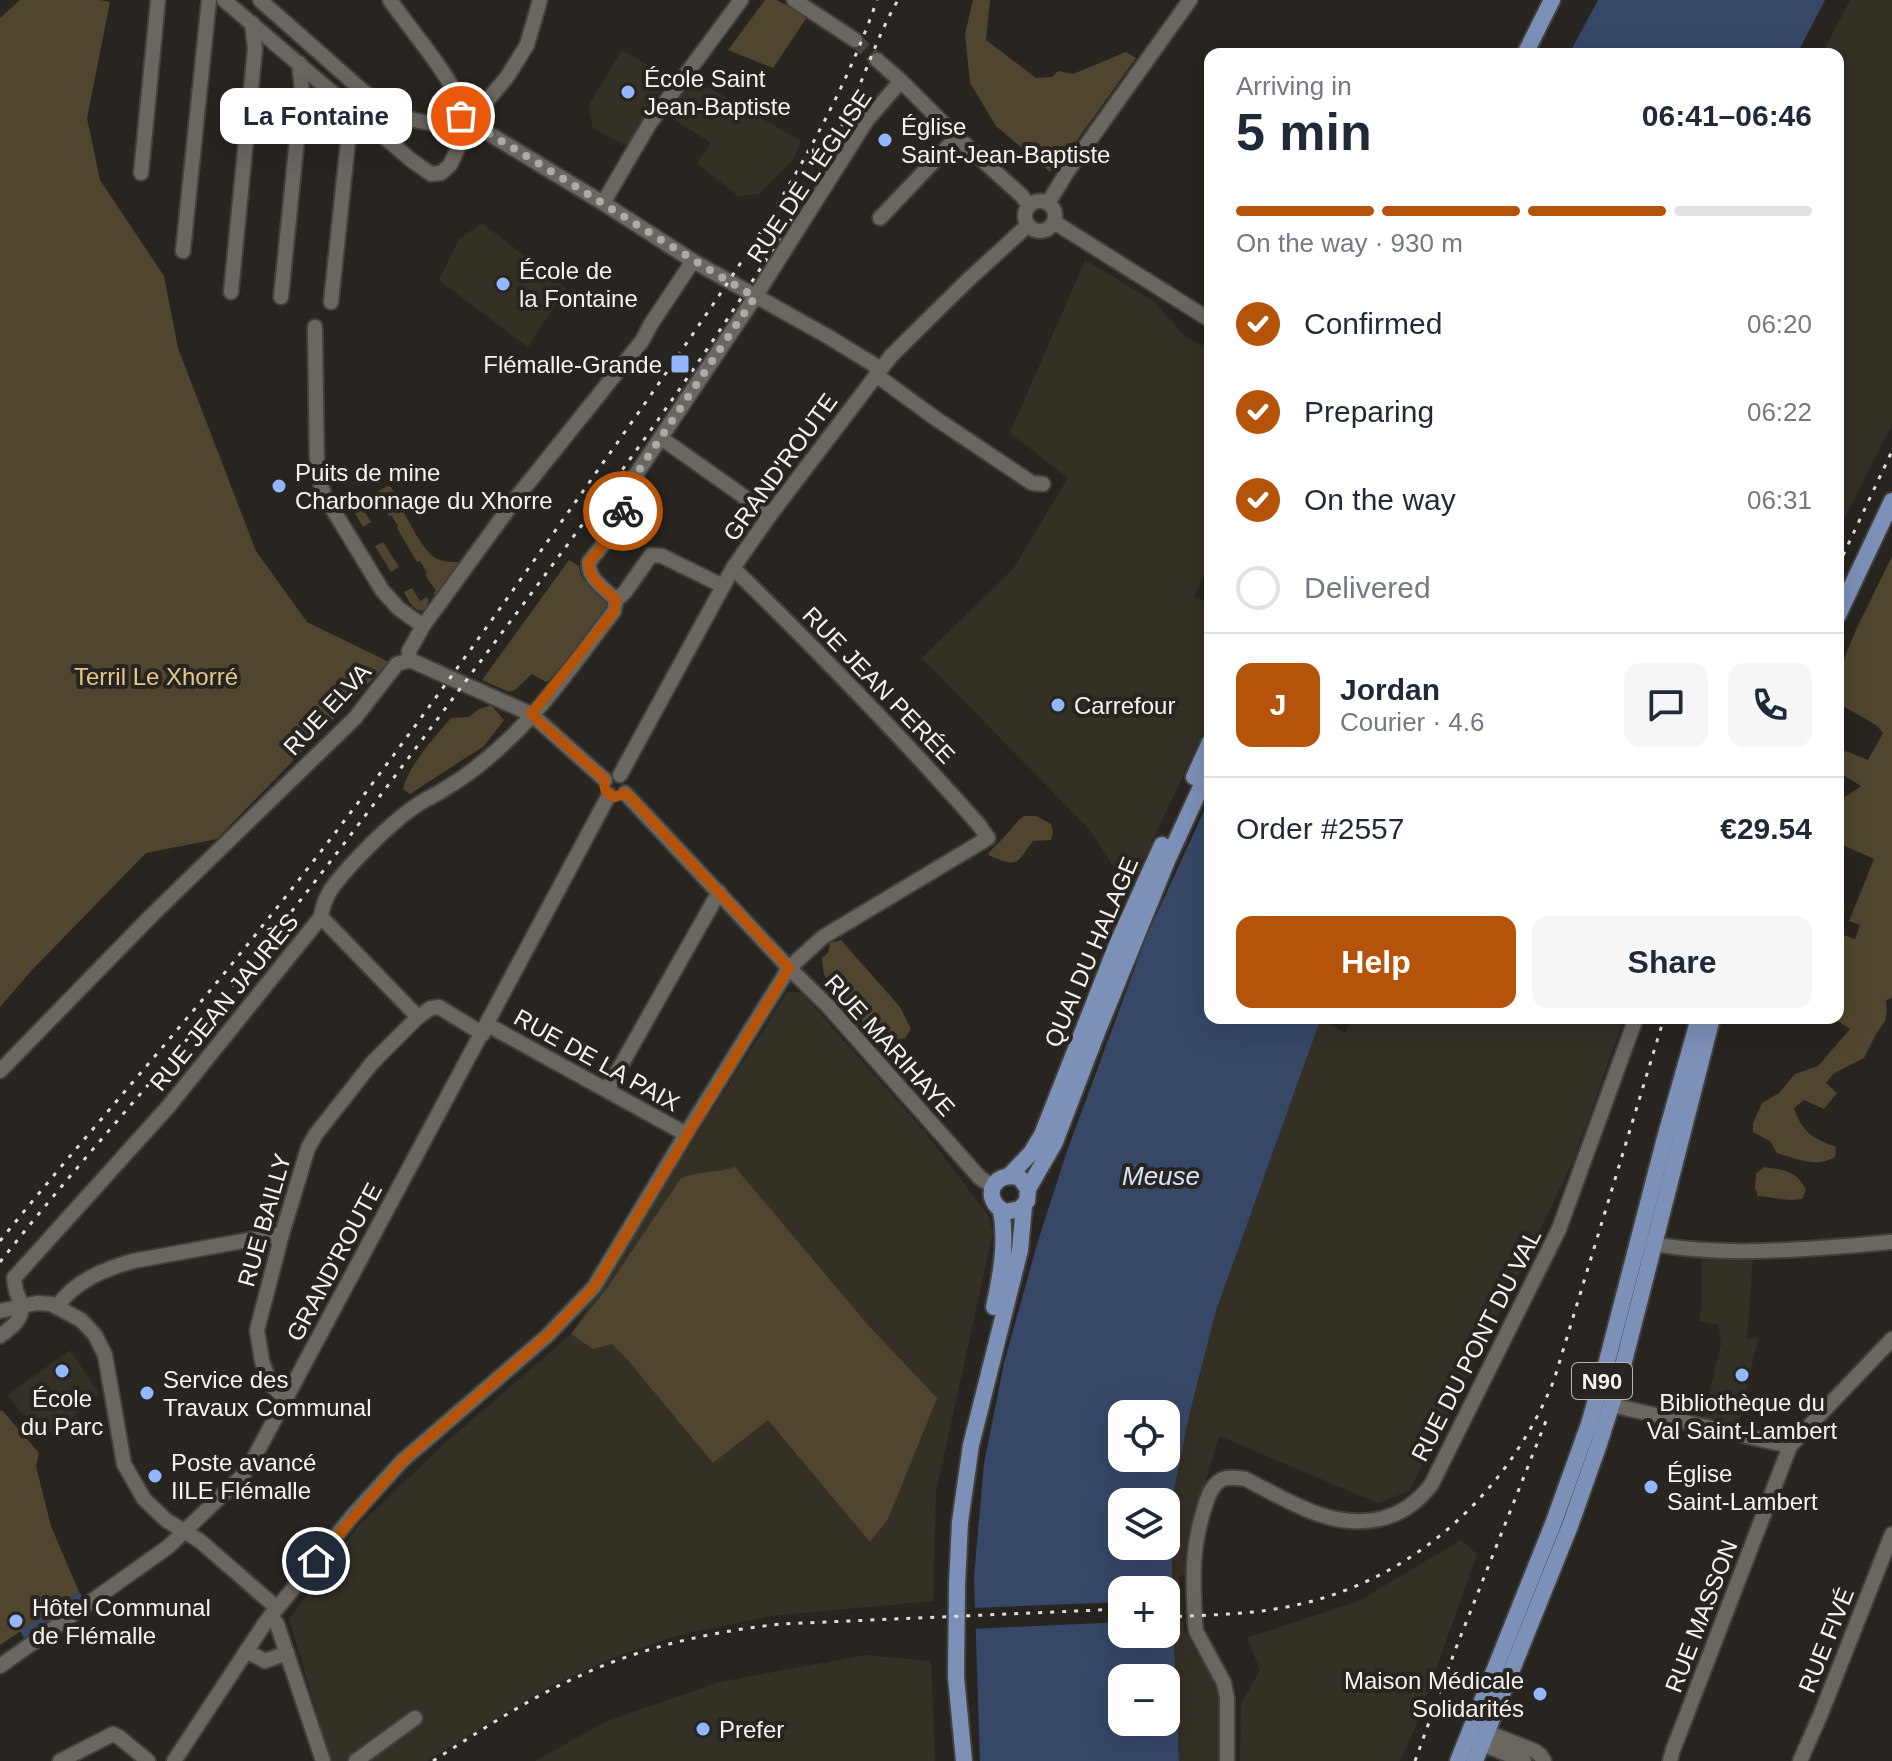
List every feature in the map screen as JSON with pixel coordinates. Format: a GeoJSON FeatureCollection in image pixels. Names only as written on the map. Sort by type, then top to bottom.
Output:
{"type":"FeatureCollection","features":[{"type":"Feature","properties":{"kind":"main road"},"geometry":{"type":"LineString","coordinates":[[1528,48],[1552,0]]}},
{"type":"Feature","properties":{"kind":"main road"},"geometry":{"type":"LineString","coordinates":[[1844,602],[1892,501]]}},
{"type":"Feature","properties":{"kind":"main road","name":"QUAI DU HALAGE"},"geometry":{"type":"LineString","coordinates":[[1010,1175],[1031,1153],[1042,1135],[1118,942],[1204,755]]}},
{"type":"Feature","properties":{"kind":"main road","name":"QUAI DU HALAGE"},"geometry":{"type":"LineString","coordinates":[[1026,1198],[1055,1142],[1161,875],[1204,780]]}},
{"type":"Feature","properties":{"kind":"main road","name":"N90"},"geometry":{"type":"LineString","coordinates":[[1646,1243],[1665,1138],[1697,1024]]}},
{"type":"Feature","properties":{"kind":"main road","name":"N90"},"geometry":{"type":"LineString","coordinates":[[1475,1761],[1480,1736],[1553,1524],[1604,1403],[1646,1243],[1710,1024]]}},
{"type":"Feature","properties":{"kind":"main road"},"geometry":{"type":"LineString","coordinates":[[964,1761],[956,1677],[960,1522],[971,1445],[1020,1250],[1026,1198],[1023,1181],[1010,1175],[1000,1178],[993,1186],[991,1197],[996,1206],[1005,1212],[1016,1212],[1026,1198]]}},
{"type":"Feature","properties":{"kind":"main road"},"geometry":{"type":"LineString","coordinates":[[954,1761],[947,1678],[946,1587],[950,1519],[962,1441],[1000,1279],[1004,1226],[1001,1210]]}},
{"type":"Feature","properties":{"kind":"main road","name":"N90"},"geometry":{"type":"LineString","coordinates":[[1458,1761],[1480,1736]]}},
{"type":"Feature","properties":{"kind":"street"},"geometry":{"type":"LineString","coordinates":[[141,173],[158,0]]}},
{"type":"Feature","properties":{"kind":"street"},"geometry":{"type":"LineString","coordinates":[[183,251],[209,0]]}},
{"type":"Feature","properties":{"kind":"street"},"geometry":{"type":"LineString","coordinates":[[224,0],[431,174],[441,173],[450,165],[469,121],[507,77],[527,45],[540,0]]}},
{"type":"Feature","properties":{"kind":"street"},"geometry":{"type":"LineString","coordinates":[[260,0],[364,92],[405,118],[438,125],[469,121]]}},
{"type":"Feature","properties":{"kind":"street"},"geometry":{"type":"LineString","coordinates":[[390,0],[434,60],[460,100],[469,121],[693,261],[827,336],[879,372],[935,418],[1032,483],[1043,484]]}},
{"type":"Feature","properties":{"kind":"street"},"geometry":{"type":"LineString","coordinates":[[603,203],[650,123],[741,0]]}},
{"type":"Feature","properties":{"kind":"street"},"geometry":{"type":"LineString","coordinates":[[794,0],[817,6],[855,40]]}},
{"type":"Feature","properties":{"kind":"street"},"geometry":{"type":"LineString","coordinates":[[1048,203],[1190,0]]}},
{"type":"Feature","properties":{"kind":"street"},"geometry":{"type":"LineString","coordinates":[[207,22],[237,10]]}},
{"type":"Feature","properties":{"kind":"street"},"geometry":{"type":"LineString","coordinates":[[231,292],[254,61],[252,23]]}},
{"type":"Feature","properties":{"kind":"street"},"geometry":{"type":"LineString","coordinates":[[254,61],[284,50]]}},
{"type":"Feature","properties":{"kind":"street"},"geometry":{"type":"LineString","coordinates":[[877,60],[1029,206]]}},
{"type":"Feature","properties":{"kind":"street"},"geometry":{"type":"LineString","coordinates":[[281,297],[301,101],[299,63]]}},
{"type":"Feature","properties":{"kind":"street","name":"RUE DE L'ÉGLISE"},"geometry":{"type":"LineString","coordinates":[[755,297],[867,120],[901,81]]}},
{"type":"Feature","properties":{"kind":"street"},"geometry":{"type":"LineString","coordinates":[[301,101],[332,93]]}},
{"type":"Feature","properties":{"kind":"street"},"geometry":{"type":"LineString","coordinates":[[331,302],[348,145],[349,125],[345,103]]}},
{"type":"Feature","properties":{"kind":"street"},"geometry":{"type":"LineString","coordinates":[[348,145],[378,132]]}},
{"type":"Feature","properties":{"kind":"street"},"geometry":{"type":"LineString","coordinates":[[880,218],[957,137]]}},
{"type":"Feature","properties":{"kind":"street"},"geometry":{"type":"LineString","coordinates":[[1036,201],[1048,203],[1055,215],[1054,222],[1042,231],[1032,229],[1025,213],[1029,206],[1036,201]]}},
{"type":"Feature","properties":{"kind":"street"},"geometry":{"type":"LineString","coordinates":[[1054,222],[1204,316]]}},
{"type":"Feature","properties":{"kind":"street","name":"GRAND'ROUTE"},"geometry":{"type":"LineString","coordinates":[[620,775],[733,568],[770,515],[879,372],[968,280],[1028,225]]}},
{"type":"Feature","properties":{"kind":"street","name":"RUE ELVA"},"geometry":{"type":"LineString","coordinates":[[0,1071],[152,915],[355,718],[397,664],[410,660],[409,651],[423,626],[529,482],[642,341],[693,261]]}},
{"type":"Feature","properties":{"kind":"street"},"geometry":{"type":"LineString","coordinates":[[616,600],[591,575],[589,562],[619,525],[627,488],[755,297]]}},
{"type":"Feature","properties":{"kind":"street"},"geometry":{"type":"LineString","coordinates":[[315,327],[317,471],[321,487],[382,590],[398,608],[423,626]]}},
{"type":"Feature","properties":{"kind":"street"},"geometry":{"type":"LineString","coordinates":[[661,438],[770,515]]}},
{"type":"Feature","properties":{"kind":"street","name":"RUE JEAN JAURÈS"},"geometry":{"type":"LineString","coordinates":[[22,1306],[14,1278],[168,1107],[321,917],[329,890],[387,829],[420,803],[479,765],[510,738],[614,611],[616,600],[651,555],[662,556],[723,586]]}},
{"type":"Feature","properties":{"kind":"street","name":"RUE JEAN PERÉE"},"geometry":{"type":"LineString","coordinates":[[733,568],[894,730],[988,838],[823,937],[789,968]]}},
{"type":"Feature","properties":{"kind":"street"},"geometry":{"type":"LineString","coordinates":[[410,660],[531,714],[605,780]]}},
{"type":"Feature","properties":{"kind":"street"},"geometry":{"type":"LineString","coordinates":[[609,775],[620,775],[626,779],[625,793],[615,797],[609,795],[605,791],[605,780],[609,775]]}},
{"type":"Feature","properties":{"kind":"street","name":"RUE MARIHAYE"},"geometry":{"type":"LineString","coordinates":[[625,793],[827,1005],[980,1178],[993,1186]]}},
{"type":"Feature","properties":{"kind":"street","name":"GRAND'ROUTE"},"geometry":{"type":"LineString","coordinates":[[0,1666],[168,1547],[242,1476],[609,795]]}},
{"type":"Feature","properties":{"kind":"street"},"geometry":{"type":"LineString","coordinates":[[607,1090],[719,892]]}},
{"type":"Feature","properties":{"kind":"street"},"geometry":{"type":"LineString","coordinates":[[321,917],[418,1017],[431,1008],[439,1007],[485,1030]]}},
{"type":"Feature","properties":{"kind":"street"},"geometry":{"type":"LineString","coordinates":[[174,1761],[274,1612],[354,1514],[402,1461],[547,1336],[594,1287],[789,968]]}},
{"type":"Feature","properties":{"kind":"street","name":"RUE BAILLY"},"geometry":{"type":"LineString","coordinates":[[285,1398],[271,1385],[262,1361],[257,1330],[308,1148],[372,1063],[418,1017]]}},
{"type":"Feature","properties":{"kind":"street","name":"RUE DU PONT DU VAL"},"geometry":{"type":"LineString","coordinates":[[1227,1761],[1226,1690],[1220,1672],[1196,1631],[1192,1576],[1197,1535],[1209,1493],[1218,1481],[1232,1477],[1245,1479],[1323,1517],[1353,1522],[1397,1513],[1424,1494],[1559,1229],[1634,1024]]}},
{"type":"Feature","properties":{"kind":"street","name":"RUE DE LA PAIX"},"geometry":{"type":"LineString","coordinates":[[485,1030],[607,1090],[686,1134]]}},
{"type":"Feature","properties":{"kind":"street"},"geometry":{"type":"LineString","coordinates":[[57,1307],[74,1287],[114,1267],[282,1234]]}},
{"type":"Feature","properties":{"kind":"street"},"geometry":{"type":"LineString","coordinates":[[1646,1243],[1667,1248],[1737,1252],[1892,1242]]}},
{"type":"Feature","properties":{"kind":"street"},"geometry":{"type":"LineString","coordinates":[[0,1311],[37,1303],[51,1304],[81,1320],[95,1335],[102,1346],[114,1399],[124,1464],[134,1485],[166,1520],[200,1541],[274,1612],[323,1761]]}},
{"type":"Feature","properties":{"kind":"street"},"geometry":{"type":"LineString","coordinates":[[0,1336],[16,1322],[22,1313],[22,1306]]}},
{"type":"Feature","properties":{"kind":"street","name":"RUE MASSON"},"geometry":{"type":"LineString","coordinates":[[1670,1761],[1790,1446],[1892,1339]]}},
{"type":"Feature","properties":{"kind":"street"},"geometry":{"type":"LineString","coordinates":[[1604,1403],[1790,1446]]}},
{"type":"Feature","properties":{"kind":"street","name":"RUE FIVÉ"},"geometry":{"type":"LineString","coordinates":[[1800,1761],[1892,1534]]}},
{"type":"Feature","properties":{"kind":"street"},"geometry":{"type":"LineString","coordinates":[[246,1651],[265,1661],[287,1653]]}},
{"type":"Feature","properties":{"kind":"street"},"geometry":{"type":"LineString","coordinates":[[356,1761],[415,1718]]}},
{"type":"Feature","properties":{"kind":"street"},"geometry":{"type":"LineString","coordinates":[[60,1761],[113,1734],[148,1761]]}},
{"type":"Feature","properties":{"kind":"street"},"geometry":{"type":"LineString","coordinates":[[1480,1736],[1524,1761]]}},
{"type":"Feature","properties":{"kind":"street"},"geometry":{"type":"LineString","coordinates":[[1480,1736],[1535,1751],[1544,1761]]}},
{"type":"Feature","properties":{"kind":"shaded area"},"geometry":{"type":"Polygon","coordinates":[[[1850,0],[1892,0],[1892,424],[1844,519],[1844,48],[1825,48],[1850,0]]]}},
{"type":"Feature","properties":{"kind":"shaded area","name":"École Saint Jean-Baptiste"},"geometry":{"type":"Polygon","coordinates":[[[622,50],[668,78],[627,146],[593,128],[588,106],[622,50]]]}},
{"type":"Feature","properties":{"kind":"shaded area"},"geometry":{"type":"Polygon","coordinates":[[[694,79],[801,141],[793,160],[759,194],[738,196],[697,163],[711,143],[666,114],[694,79]]]}},
{"type":"Feature","properties":{"kind":"shaded area","name":"École de la Fontaine"},"geometry":{"type":"Polygon","coordinates":[[[482,223],[566,288],[528,347],[439,280],[459,239],[482,223]]]}},
{"type":"Feature","properties":{"kind":"shaded area"},"geometry":{"type":"Polygon","coordinates":[[[1085,260],[1153,301],[1185,336],[1204,347],[1204,576],[1194,597],[1204,601],[1204,732],[1129,890],[1089,829],[922,658],[1014,568],[1068,478],[1010,433],[1085,260]]]}},
{"type":"Feature","properties":{"kind":"shaded area"},"geometry":{"type":"Polygon","coordinates":[[[787,992],[801,992],[926,1133],[989,1217],[993,1232],[936,1492],[933,1601],[771,1616],[679,1635],[614,1657],[547,1688],[427,1761],[331,1761],[289,1619],[357,1527],[443,1445],[571,1334],[787,992]]]}},
{"type":"Feature","properties":{"kind":"shaded area"},"geometry":{"type":"Polygon","coordinates":[[[1319,1024],[1331,1024],[1345,1033],[1349,1024],[1622,1024],[1575,1157],[1409,1491],[1378,1503],[1219,1436],[1186,1547],[1186,1575],[1172,1576],[1172,1560],[1180,1560],[1180,1488],[1174,1488],[1216,1311],[1319,1024]]]}},
{"type":"Feature","properties":{"kind":"shaded area"},"geometry":{"type":"Polygon","coordinates":[[[1702,1258],[1753,1259],[1747,1339],[1758,1338],[1738,1427],[1703,1419],[1721,1344],[1718,1325],[1699,1321],[1702,1258]]]}},
{"type":"Feature","properties":{"kind":"shaded area","name":"École du Parc"},"geometry":{"type":"Polygon","coordinates":[[[70,1350],[99,1393],[54,1435],[23,1414],[7,1395],[70,1350]]]}},
{"type":"Feature","properties":{"kind":"shaded area"},"geometry":{"type":"Polygon","coordinates":[[[1461,1540],[1477,1554],[1415,1728],[1400,1761],[1240,1761],[1241,1704],[1260,1670],[1247,1638],[1359,1601],[1461,1540]]]}},
{"type":"Feature","properties":{"kind":"shaded area"},"geometry":{"type":"Polygon","coordinates":[[[1180,1587],[1184,1629],[1219,1690],[1221,1761],[1179,1761],[1180,1664],[1175,1664],[1174,1648],[1180,1648],[1180,1587]]]}},
{"type":"Feature","properties":{"kind":"shaded area"},"geometry":{"type":"Polygon","coordinates":[[[866,1655],[931,1661],[935,1761],[535,1761],[605,1722],[719,1682],[866,1655]]]}},
{"type":"Feature","properties":{"kind":"green space","name":"Terril Le Xhorré"},"geometry":{"type":"Polygon","coordinates":[[[20,0],[110,2],[87,118],[100,180],[164,276],[178,348],[256,551],[307,622],[389,662],[217,839],[146,853],[0,1007],[0,18],[20,0]]]}},
{"type":"Feature","properties":{"kind":"green space"},"geometry":{"type":"Polygon","coordinates":[[[765,0],[777,0],[807,17],[773,68],[728,50],[765,0]]]}},
{"type":"Feature","properties":{"kind":"green space"},"geometry":{"type":"Polygon","coordinates":[[[973,0],[990,0],[986,40],[1036,78],[1052,77],[1058,71],[1073,74],[1126,52],[1136,58],[1063,160],[1050,172],[996,126],[970,83],[965,34],[973,0]]]}},
{"type":"Feature","properties":{"kind":"green space"},"geometry":{"type":"Polygon","coordinates":[[[387,486],[391,487],[429,553],[441,560],[460,562],[436,597],[433,593],[436,591],[425,575],[427,573],[420,561],[417,562],[379,499],[363,509],[371,522],[363,527],[352,508],[387,486]]]}},
{"type":"Feature","properties":{"kind":"green space"},"geometry":{"type":"Polygon","coordinates":[[[383,542],[399,567],[391,572],[375,546],[383,542]]]}},
{"type":"Feature","properties":{"kind":"green space"},"geometry":{"type":"Polygon","coordinates":[[[1892,556],[1892,998],[1886,1000],[1885,1021],[1864,1058],[1833,1074],[1826,1083],[1837,1093],[1824,1109],[1804,1100],[1794,1108],[1809,1133],[1836,1147],[1835,1157],[1821,1162],[1806,1161],[1777,1153],[1770,1141],[1753,1132],[1753,1123],[1762,1103],[1779,1093],[1795,1074],[1818,1066],[1850,1029],[1842,1024],[1844,935],[1855,939],[1860,925],[1849,921],[1874,859],[1844,846],[1844,800],[1861,786],[1844,776],[1844,750],[1868,760],[1883,733],[1876,725],[1844,706],[1844,659],[1892,556]]]}},
{"type":"Feature","properties":{"kind":"green space"},"geometry":{"type":"Polygon","coordinates":[[[569,560],[579,566],[583,579],[607,605],[573,652],[546,682],[532,674],[509,692],[482,680],[569,560]]]}},
{"type":"Feature","properties":{"kind":"green space"},"geometry":{"type":"Polygon","coordinates":[[[412,588],[420,601],[427,597],[429,606],[425,610],[414,608],[408,600],[404,592],[412,588]]]}},
{"type":"Feature","properties":{"kind":"green space"},"geometry":{"type":"Polygon","coordinates":[[[491,705],[504,720],[484,746],[410,794],[403,789],[417,761],[451,718],[469,717],[491,705]]]}},
{"type":"Feature","properties":{"kind":"green space"},"geometry":{"type":"Polygon","coordinates":[[[1024,816],[1036,816],[1051,824],[1051,840],[1033,841],[1016,862],[990,856],[988,854],[1024,816]]]}},
{"type":"Feature","properties":{"kind":"green space"},"geometry":{"type":"Polygon","coordinates":[[[841,940],[900,1007],[911,1029],[905,1038],[883,1042],[876,1038],[824,975],[822,958],[828,953],[830,943],[841,940]]]}},
{"type":"Feature","properties":{"kind":"green space"},"geometry":{"type":"Polygon","coordinates":[[[735,1167],[868,1325],[937,1398],[888,1519],[870,1542],[768,1420],[713,1463],[612,1344],[593,1349],[571,1334],[607,1288],[681,1178],[735,1167]]]}},
{"type":"Feature","properties":{"kind":"green space"},"geometry":{"type":"Polygon","coordinates":[[[1764,1167],[1783,1170],[1798,1178],[1806,1190],[1802,1199],[1758,1196],[1756,1174],[1764,1167]]]}},
{"type":"Feature","properties":{"kind":"green space"},"geometry":{"type":"Polygon","coordinates":[[[0,1411],[39,1453],[36,1466],[51,1526],[79,1592],[0,1645],[0,1411]]]}},
{"type":"Feature","properties":{"kind":"water"},"geometry":{"type":"Polygon","coordinates":[[[1598,0],[1825,0],[1800,48],[1572,48],[1598,0]]]}},
{"type":"Feature","properties":{"kind":"water","name":"Meuse"},"geometry":{"type":"Polygon","coordinates":[[[1204,811],[1204,1024],[1319,1024],[1216,1311],[1180,1461],[1180,1400],[1108,1400],[1108,1472],[1178,1472],[1174,1488],[1108,1488],[1108,1560],[1172,1560],[1172,1576],[1108,1576],[1108,1648],[1174,1648],[1175,1664],[1108,1664],[1108,1736],[1178,1736],[1179,1761],[980,1761],[974,1577],[984,1464],[1004,1363],[1067,1151],[1147,935],[1204,811]]]}},
{"type":"Feature","properties":{"kind":"water"},"geometry":{"type":"Polygon","coordinates":[[[79,1592],[86,1601],[25,1639],[20,1631],[79,1592]]]}},
{"type":"Feature","properties":{"kind":"pier"},"geometry":{"type":"Polygon","coordinates":[[[1108,1603],[1108,1623],[971,1629],[971,1608],[1108,1603]]]}},
{"type":"Feature","properties":{"kind":"tunnel"},"geometry":{"type":"LineString","coordinates":[[855,40],[877,60]]}},
{"type":"Feature","properties":{"kind":"railway"},"geometry":{"type":"LineString","coordinates":[[0,1241],[305,872],[436,698],[563,520],[714,303],[784,194],[826,119],[877,0]]}},
{"type":"Feature","properties":{"kind":"railway"},"geometry":{"type":"LineString","coordinates":[[0,1262],[296,906],[634,454],[742,297],[805,196],[839,131],[898,0]]}},
{"type":"Feature","properties":{"kind":"railway"},"geometry":{"type":"LineString","coordinates":[[1844,553],[1892,451]]}},
{"type":"Feature","properties":{"kind":"railway"},"geometry":{"type":"LineString","coordinates":[[1180,1616],[1275,1609],[1322,1598],[1366,1582],[1407,1559],[1445,1532],[1479,1499],[1534,1423],[1554,1380],[1662,1024]]}},
{"type":"Feature","properties":{"kind":"railway"},"geometry":{"type":"LineString","coordinates":[[1415,1761],[1454,1653],[1546,1421]]}},
{"type":"Feature","properties":{"kind":"railway"},"geometry":{"type":"LineString","coordinates":[[433,1761],[521,1706],[577,1677],[626,1657],[702,1636],[780,1624],[1108,1610]]}},
{"type":"Feature","properties":{"kind":"way so far"},"geometry":{"type":"LineString","coordinates":[[461,116],[471,111],[476,114],[478,127],[755,297],[627,488],[623,511]]}},
{"type":"Feature","properties":{"kind":"place","name":"École Saint Jean-Baptiste"},"geometry":{"type":"Point","coordinates":[628,92]}},
{"type":"Feature","properties":{"kind":"place","name":"La Fontaine"},"geometry":{"type":"Point","coordinates":[461,116]}},
{"type":"Feature","properties":{"kind":"place","name":"Église Saint-Jean-Baptiste"},"geometry":{"type":"Point","coordinates":[885,140]}},
{"type":"Feature","properties":{"kind":"place","name":"École de la Fontaine"},"geometry":{"type":"Point","coordinates":[503,284]}},
{"type":"Feature","properties":{"kind":"place","name":"Flémalle-Grande"},"geometry":{"type":"Point","coordinates":[680,364]}},
{"type":"Feature","properties":{"kind":"place","name":"Puits de mine Charbonnage du Xhorre"},"geometry":{"type":"Point","coordinates":[279,486]}},
{"type":"Feature","properties":{"kind":"place","name":"Carrefour"},"geometry":{"type":"Point","coordinates":[1058,705]}},
{"type":"Feature","properties":{"kind":"place","name":"École du Parc"},"geometry":{"type":"Point","coordinates":[62,1371]}},
{"type":"Feature","properties":{"kind":"place","name":"Bibliothèque du Val Saint-Lambert"},"geometry":{"type":"Point","coordinates":[1742,1375]}},
{"type":"Feature","properties":{"kind":"place","name":"Service des Travaux Communal"},"geometry":{"type":"Point","coordinates":[147,1393]}},
{"type":"Feature","properties":{"kind":"place","name":"Poste avancé IILE Flémalle"},"geometry":{"type":"Point","coordinates":[155,1476]}},
{"type":"Feature","properties":{"kind":"place","name":"Église Saint-Lambert"},"geometry":{"type":"Point","coordinates":[1651,1487]}},
{"type":"Feature","properties":{"kind":"place","name":"Hôtel Communal de Flémalle"},"geometry":{"type":"Point","coordinates":[16,1621]}},
{"type":"Feature","properties":{"kind":"place","name":"Maison Médicale Solidarités"},"geometry":{"type":"Point","coordinates":[1540,1694]}},
{"type":"Feature","properties":{"kind":"place","name":"Prefer"},"geometry":{"type":"Point","coordinates":[703,1729]}},
{"type":"Feature","properties":{"kind":"route"},"geometry":{"type":"LineString","coordinates":[[316,1561],[402,1461],[547,1336],[594,1287],[789,968],[631,798],[625,793],[615,797],[609,795],[605,791],[605,780],[531,714],[614,611],[616,600],[588,570],[589,562],[619,525],[623,511]]}}]}
